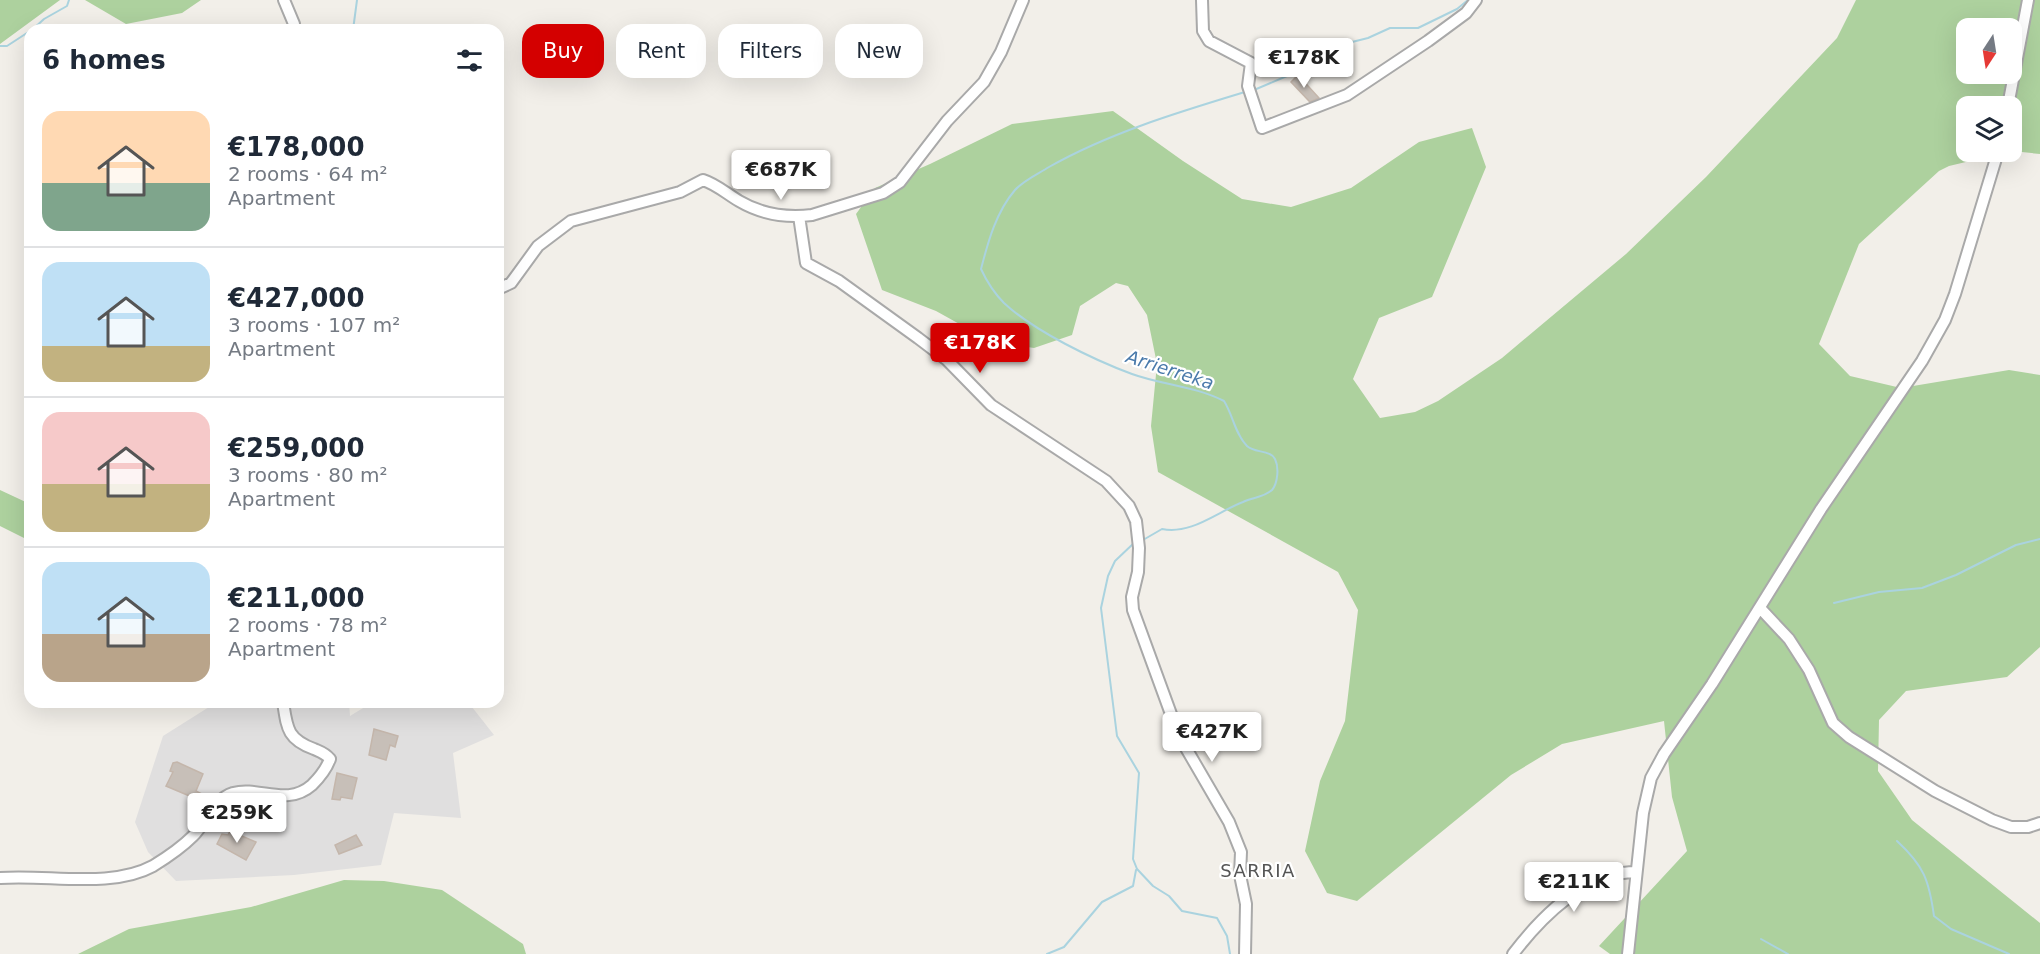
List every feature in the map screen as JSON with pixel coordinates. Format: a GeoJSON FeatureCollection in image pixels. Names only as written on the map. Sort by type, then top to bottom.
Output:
{"type":"FeatureCollection","features":[{"type":"Feature","properties":{"kind":"street"},"geometry":{"type":"LineString","coordinates":[[284,0],[294,24]]}},
{"type":"Feature","properties":{"kind":"street"},"geometry":{"type":"LineString","coordinates":[[504,286],[512,283],[538,246],[571,222],[680,192],[703,180],[752,208],[783,215],[812,215],[883,193],[900,182],[947,121],[984,82],[1001,52],[1023,0]]}},
{"type":"Feature","properties":{"kind":"street"},"geometry":{"type":"LineString","coordinates":[[1202,0],[1203,31],[1209,41],[1251,63],[1250,91],[1262,128],[1334,101],[1392,67],[1466,13],[1476,0]]}},
{"type":"Feature","properties":{"kind":"street"},"geometry":{"type":"LineString","coordinates":[[2010,96],[2028,0]]}},
{"type":"Feature","properties":{"kind":"street"},"geometry":{"type":"LineString","coordinates":[[1629,954],[1643,813],[1651,778],[1664,754],[1712,684],[1821,509],[1922,361],[1945,320],[1995,162]]}},
{"type":"Feature","properties":{"kind":"street"},"geometry":{"type":"LineString","coordinates":[[799,216],[806,263],[839,281],[947,360],[991,405],[1106,481],[1129,506],[1136,521],[1139,551],[1138,572],[1132,597],[1134,610],[1179,736],[1229,822],[1240,852],[1240,875],[1246,904],[1245,954]]}},
{"type":"Feature","properties":{"kind":"street"},"geometry":{"type":"LineString","coordinates":[[1760,608],[1789,639],[1809,670],[1833,723],[1849,737],[1935,791],[1992,820],[2011,826],[2028,827],[2040,823]]}},
{"type":"Feature","properties":{"kind":"street"},"geometry":{"type":"LineString","coordinates":[[0,878],[111,878],[138,872],[153,866],[193,836],[220,801],[233,793],[288,796],[306,790],[320,778],[330,759],[326,754],[297,742],[290,734],[284,708]]}},
{"type":"Feature","properties":{"kind":"street"},"geometry":{"type":"LineString","coordinates":[[1513,954],[1529,933],[1554,910],[1594,880],[1622,872],[1636,872]]}},
{"type":"Feature","properties":{"kind":"shaded area"},"geometry":{"type":"Polygon","coordinates":[[[207,708],[349,708],[350,716],[363,708],[473,708],[494,735],[453,753],[461,818],[394,813],[381,865],[294,875],[176,881],[148,852],[135,822],[163,736],[207,708]]]}},
{"type":"Feature","properties":{"kind":"green space"},"geometry":{"type":"Polygon","coordinates":[[[0,0],[60,0],[27,24],[24,24],[24,26],[0,44],[0,0]]]}},
{"type":"Feature","properties":{"kind":"green space"},"geometry":{"type":"Polygon","coordinates":[[[85,0],[201,0],[182,13],[126,24],[85,0]]]}},
{"type":"Feature","properties":{"kind":"green space"},"geometry":{"type":"Polygon","coordinates":[[[1856,0],[2040,0],[2040,154],[2022,152],[2022,96],[1956,96],[1956,162],[1966,162],[1939,171],[1859,244],[1819,344],[1850,376],[1901,388],[2009,370],[2040,375],[2040,647],[2007,677],[1906,691],[1879,720],[1878,771],[1912,820],[2040,923],[2040,954],[1610,954],[1599,946],[1687,851],[1672,797],[1664,721],[1562,744],[1511,775],[1357,901],[1327,893],[1305,851],[1320,781],[1345,721],[1358,610],[1338,572],[1158,472],[1151,426],[1157,364],[1147,315],[1128,286],[1116,283],[1080,306],[1072,335],[1034,348],[990,341],[936,311],[882,290],[856,214],[875,188],[1012,124],[1113,111],[1183,161],[1242,199],[1291,207],[1351,188],[1419,142],[1472,128],[1486,167],[1432,297],[1379,318],[1353,379],[1380,418],[1415,412],[1438,401],[1502,358],[1626,254],[1706,177],[1837,38],[1856,0]]]}},
{"type":"Feature","properties":{"kind":"green space"},"geometry":{"type":"Polygon","coordinates":[[[0,490],[24,501],[24,538],[0,526],[0,490]]]}},
{"type":"Feature","properties":{"kind":"green space"},"geometry":{"type":"Polygon","coordinates":[[[344,880],[384,881],[442,890],[523,944],[526,954],[78,954],[129,929],[251,907],[344,880]]]}},
{"type":"Feature","properties":{"kind":"building"},"geometry":{"type":"Polygon","coordinates":[[[1298,75],[1319,98],[1310,102],[1291,82],[1298,75]]]}},
{"type":"Feature","properties":{"kind":"building"},"geometry":{"type":"Polygon","coordinates":[[[374,729],[398,736],[395,747],[390,745],[386,760],[369,755],[374,729]]]}},
{"type":"Feature","properties":{"kind":"building"},"geometry":{"type":"Polygon","coordinates":[[[177,762],[203,774],[196,791],[202,794],[199,800],[166,786],[173,772],[170,771],[173,763],[177,762]]]}},
{"type":"Feature","properties":{"kind":"building"},"geometry":{"type":"Polygon","coordinates":[[[337,773],[357,778],[352,799],[341,797],[340,800],[332,799],[337,773]]]}},
{"type":"Feature","properties":{"kind":"building"},"geometry":{"type":"Polygon","coordinates":[[[230,831],[256,842],[246,860],[217,844],[222,834],[228,835],[230,831]]]}},
{"type":"Feature","properties":{"kind":"building"},"geometry":{"type":"Polygon","coordinates":[[[356,835],[362,845],[339,854],[335,845],[356,835]]]}},
{"type":"Feature","properties":{"kind":"waterway"},"geometry":{"type":"LineString","coordinates":[[39,24],[67,6],[69,0]]}},
{"type":"Feature","properties":{"kind":"waterway"},"geometry":{"type":"LineString","coordinates":[[354,24],[357,0]]}},
{"type":"Feature","properties":{"kind":"waterway","name":"Arrierreka"},"geometry":{"type":"LineString","coordinates":[[1254,90],[1287,76],[1340,45],[1368,38],[1390,28],[1418,28],[1457,9],[1468,0]]}},
{"type":"Feature","properties":{"kind":"waterway"},"geometry":{"type":"LineString","coordinates":[[0,46],[7,46],[24,35]]}},
{"type":"Feature","properties":{"kind":"waterway","name":"Arrierreka"},"geometry":{"type":"LineString","coordinates":[[1143,540],[1162,529],[1173,530],[1194,526],[1233,506],[1269,493],[1277,479],[1275,459],[1270,454],[1247,446],[1224,401],[1202,392],[1132,374],[1065,344],[1031,324],[1004,303],[991,287],[981,269],[990,238],[1003,208],[1015,190],[1027,180],[1072,155],[1120,134],[1245,92]]}},
{"type":"Feature","properties":{"kind":"waterway"},"geometry":{"type":"LineString","coordinates":[[1834,603],[1879,592],[1922,588],[1956,575],[2016,545],[2040,539]]}},
{"type":"Feature","properties":{"kind":"waterway","name":"Arrierreka"},"geometry":{"type":"LineString","coordinates":[[1135,542],[1115,561],[1108,576],[1101,608],[1117,736],[1139,773],[1133,859],[1137,869],[1153,886],[1169,896],[1182,911],[1217,918],[1227,936],[1230,954]]}},
{"type":"Feature","properties":{"kind":"waterway"},"geometry":{"type":"LineString","coordinates":[[1897,841],[1924,874],[1934,916],[1951,929],[2009,954]]}},
{"type":"Feature","properties":{"kind":"waterway"},"geometry":{"type":"LineString","coordinates":[[1047,954],[1064,947],[1102,902],[1133,886],[1136,870]]}},
{"type":"Feature","properties":{"kind":"waterway"},"geometry":{"type":"LineString","coordinates":[[1761,939],[1788,954]]}},
{"type":"Feature","properties":{"kind":"district","name":"SARRIA"},"geometry":{"type":"Point","coordinates":[1258,871]}}]}
